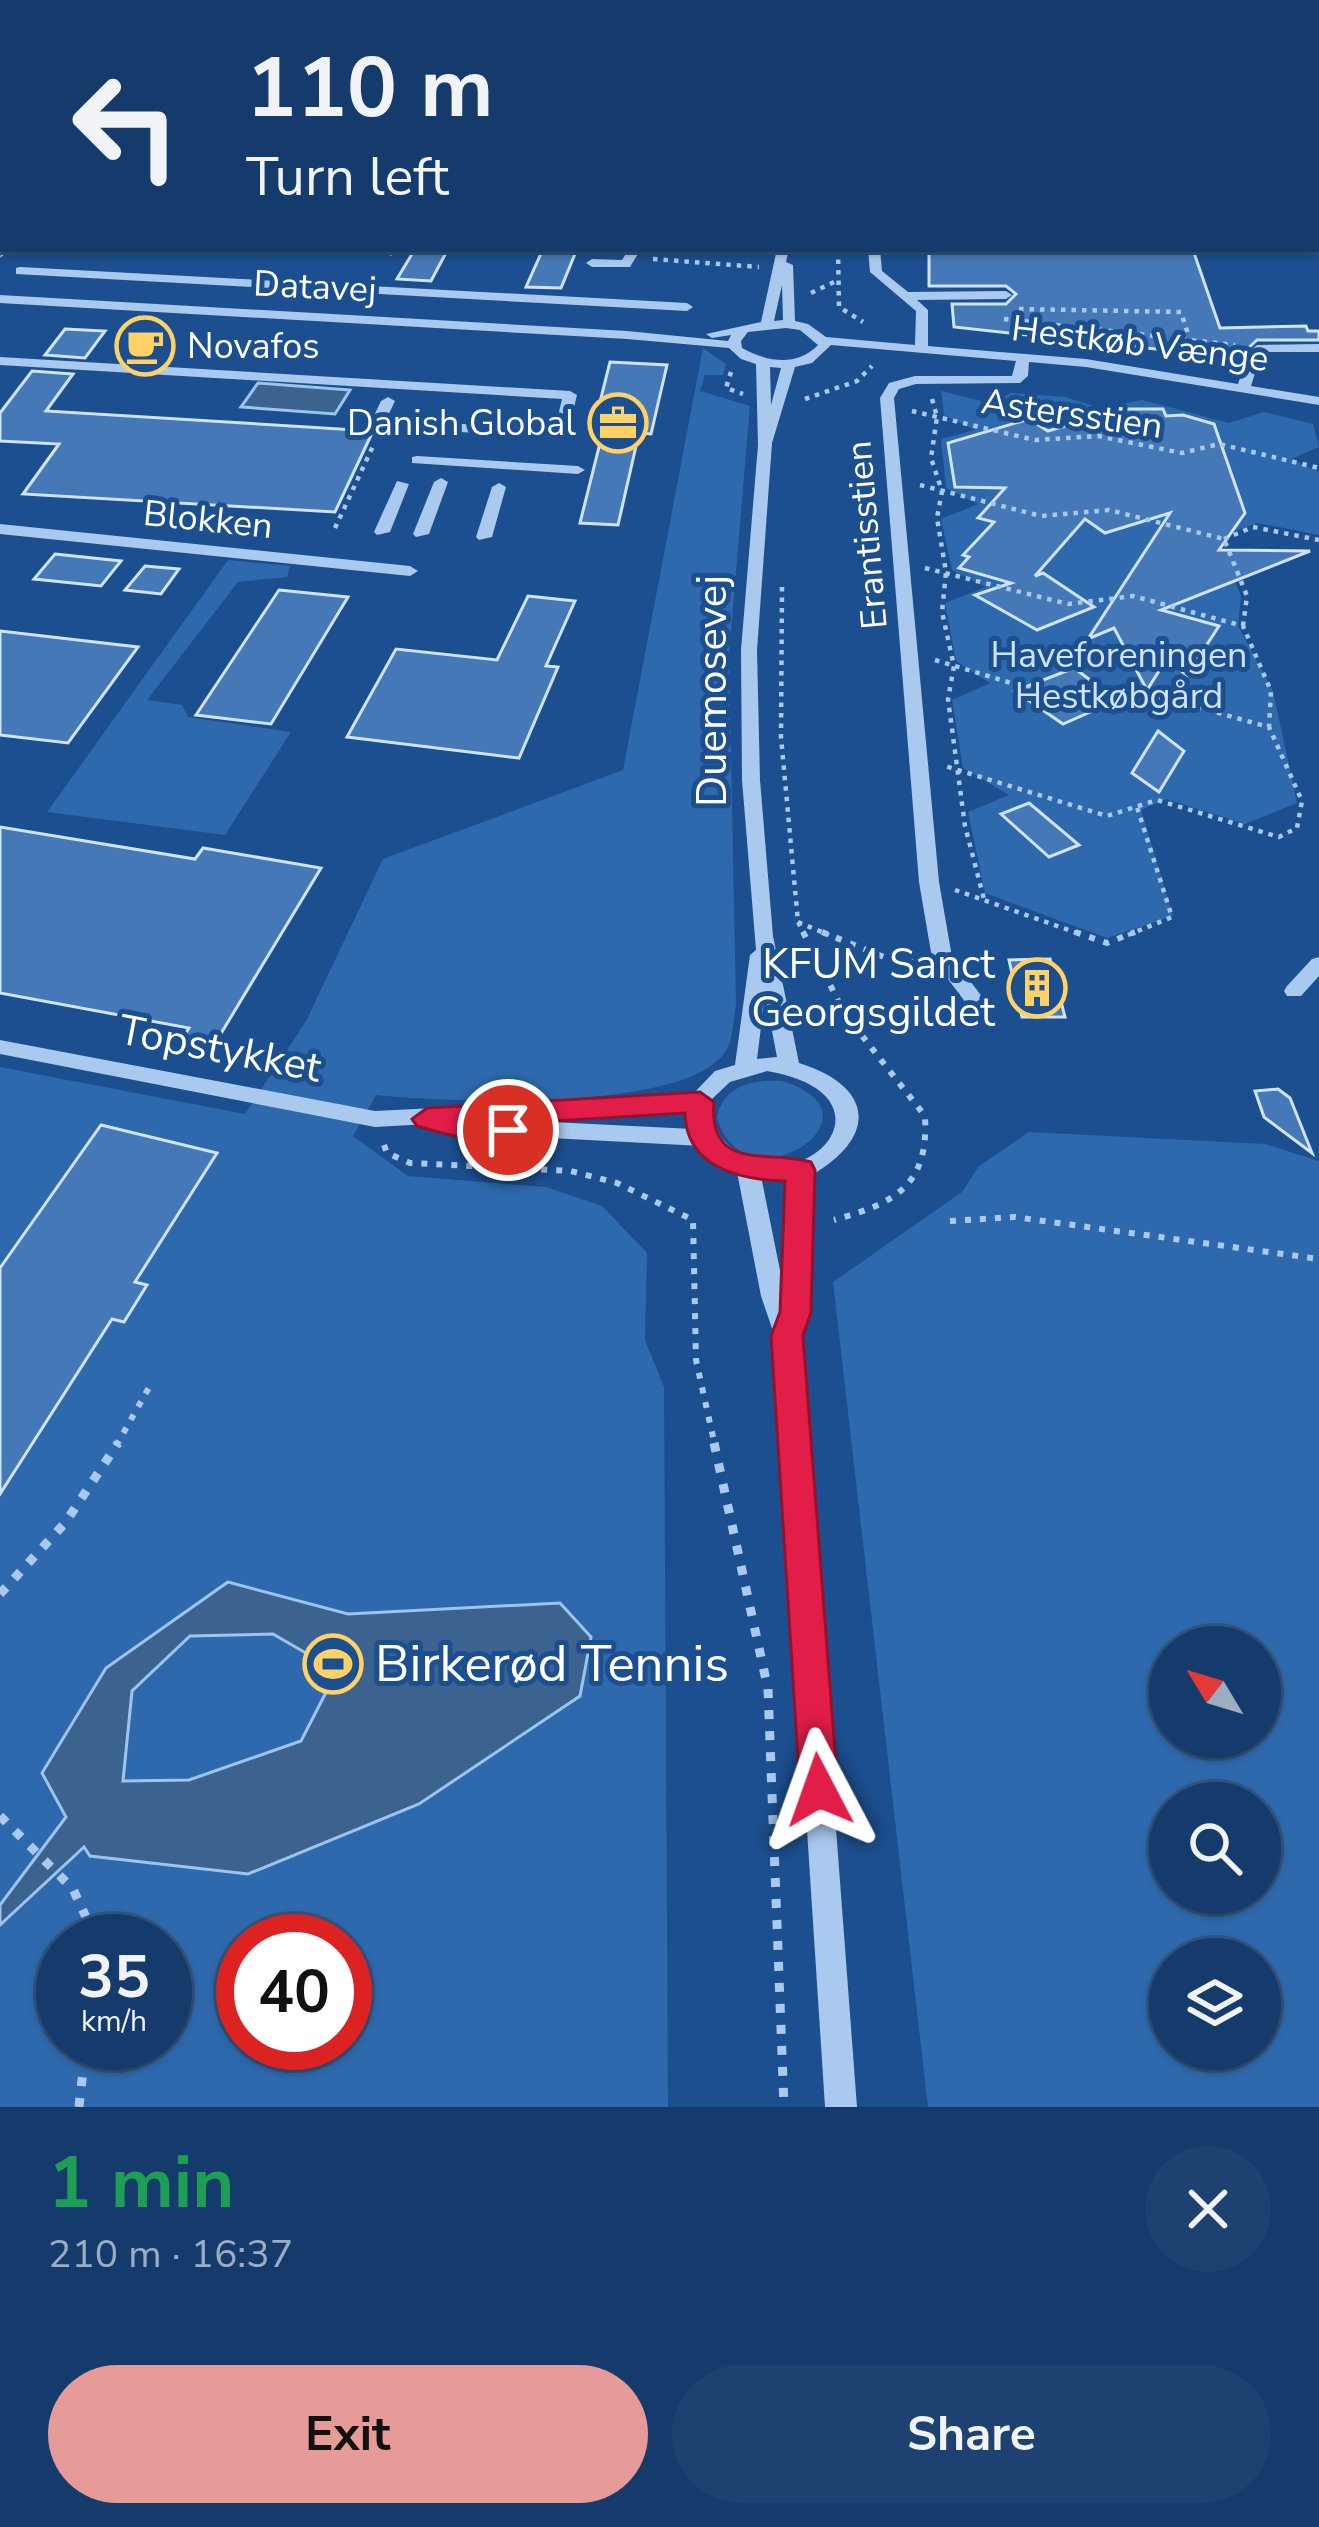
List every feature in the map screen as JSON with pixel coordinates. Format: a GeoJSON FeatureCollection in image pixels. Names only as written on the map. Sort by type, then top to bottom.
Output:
{"type":"FeatureCollection","features":[{"type":"Feature","properties":{"kind":"street"},"geometry":{"type":"LineString","coordinates":[[592,263],[626,264],[632,252]]}},
{"type":"Feature","properties":{"kind":"street"},"geometry":{"type":"LineString","coordinates":[[874,252],[875,272],[922,310],[922,347]]}},
{"type":"Feature","properties":{"kind":"street"},"geometry":{"type":"LineString","coordinates":[[767,325],[781,256]]}},
{"type":"Feature","properties":{"kind":"street"},"geometry":{"type":"LineString","coordinates":[[742,332],[734,345],[740,354],[763,362],[812,359],[825,345],[810,330],[789,325],[787,265],[781,256]]}},
{"type":"Feature","properties":{"kind":"street"},"geometry":{"type":"LineString","coordinates":[[20,271],[687,308]]}},
{"type":"Feature","properties":{"kind":"street"},"geometry":{"type":"LineString","coordinates":[[906,296],[1004,302]]}},
{"type":"Feature","properties":{"kind":"street","name":"Datavej"},"geometry":{"type":"LineString","coordinates":[[0,299],[627,334],[734,345]]}},
{"type":"Feature","properties":{"kind":"street","name":"Datavej"},"geometry":{"type":"LineString","coordinates":[[627,334],[742,332],[789,325]]}},
{"type":"Feature","properties":{"kind":"street","name":"Hestkøb Vænge"},"geometry":{"type":"LineString","coordinates":[[825,345],[1023,358],[1244,386],[1319,401]]}},
{"type":"Feature","properties":{"kind":"street"},"geometry":{"type":"LineString","coordinates":[[1244,386],[1255,353],[1275,345],[1319,348]]}},
{"type":"Feature","properties":{"kind":"street","name":"Hestkøb Vænge"},"geometry":{"type":"LineString","coordinates":[[874,348],[952,352]]}},
{"type":"Feature","properties":{"kind":"street"},"geometry":{"type":"LineString","coordinates":[[926,379],[1015,380],[1021,376],[1023,358]]}},
{"type":"Feature","properties":{"kind":"street"},"geometry":{"type":"LineString","coordinates":[[0,362],[570,395],[561,433],[377,424],[388,400]]}},
{"type":"Feature","properties":{"kind":"street","name":"Duemosevej"},"geometry":{"type":"LineString","coordinates":[[763,362],[765,446],[754,540],[749,650],[751,780],[763,936],[789,1065]]}},
{"type":"Feature","properties":{"kind":"street","name":"Duemosevej"},"geometry":{"type":"LineString","coordinates":[[765,446],[774,430],[789,364]]}},
{"type":"Feature","properties":{"kind":"street","name":"Erantisstien"},"geometry":{"type":"LineString","coordinates":[[926,379],[894,386],[887,406],[897,478],[929,882],[942,958],[973,998]]}},
{"type":"Feature","properties":{"kind":"street"},"geometry":{"type":"LineString","coordinates":[[417,460],[578,470]]}},
{"type":"Feature","properties":{"kind":"street"},"geometry":{"type":"LineString","coordinates":[[421,534],[441,482]]}},
{"type":"Feature","properties":{"kind":"street"},"geometry":{"type":"LineString","coordinates":[[382,532],[403,484]]}},
{"type":"Feature","properties":{"kind":"street"},"geometry":{"type":"LineString","coordinates":[[484,537],[499,487]]}},
{"type":"Feature","properties":{"kind":"street","name":"Blokken"},"geometry":{"type":"LineString","coordinates":[[0,529],[410,571]]}},
{"type":"Feature","properties":{"kind":"street","name":"Duemosevej"},"geometry":{"type":"LineString","coordinates":[[745,1066],[763,936]]}},
{"type":"Feature","properties":{"kind":"street"},"geometry":{"type":"LineString","coordinates":[[1294,992],[1319,964]]}},
{"type":"Feature","properties":{"kind":"street","name":"Topstykket"},"geometry":{"type":"LineString","coordinates":[[0,1047],[375,1119],[700,1102]]}},
{"type":"Feature","properties":{"kind":"street"},"geometry":{"type":"LineString","coordinates":[[789,1065],[814,1073],[833,1087],[845,1105],[848,1125],[841,1144],[824,1160],[800,1170],[747,1169],[722,1157],[704,1138],[698,1120],[700,1102],[725,1074],[745,1066],[789,1065]]}},
{"type":"Feature","properties":{"kind":"street","name":"Topstykket"},"geometry":{"type":"LineString","coordinates":[[427,1119],[466,1128],[704,1138]]}},
{"type":"Feature","properties":{"kind":"street"},"geometry":{"type":"LineString","coordinates":[[747,1169],[767,1251],[771,1303],[787,1336],[841,2107]]}},
{"type":"Feature","properties":{"kind":"street"},"geometry":{"type":"LineString","coordinates":[[787,1336],[796,1312],[800,1170]]}},
{"type":"Feature","properties":{"kind":"path"},"geometry":{"type":"LineString","coordinates":[[637,252],[683,264],[759,267]]}},
{"type":"Feature","properties":{"kind":"path"},"geometry":{"type":"LineString","coordinates":[[799,404],[819,391],[856,381],[874,362],[871,330],[839,307],[838,252]]}},
{"type":"Feature","properties":{"kind":"path"},"geometry":{"type":"LineString","coordinates":[[1004,302],[1181,312],[1189,337]]}},
{"type":"Feature","properties":{"kind":"path"},"geometry":{"type":"LineString","coordinates":[[1002,319],[1189,337],[1255,353]]}},
{"type":"Feature","properties":{"kind":"path"},"geometry":{"type":"LineString","coordinates":[[926,379],[937,417],[932,458],[942,491],[938,518],[946,572],[942,612],[954,666],[948,699],[965,826],[984,899]]}},
{"type":"Feature","properties":{"kind":"path","name":"Astersstien"},"geometry":{"type":"LineString","coordinates":[[887,406],[1035,440],[1098,436],[1182,453],[1219,444],[1319,468]]}},
{"type":"Feature","properties":{"kind":"path"},"geometry":{"type":"LineString","coordinates":[[334,528],[384,424]]}},
{"type":"Feature","properties":{"kind":"path"},"geometry":{"type":"LineString","coordinates":[[897,478],[1058,518],[1109,510],[1224,539],[1253,527],[1319,540]]}},
{"type":"Feature","properties":{"kind":"path"},"geometry":{"type":"LineString","coordinates":[[919,755],[1106,816],[1156,800],[1279,837],[1297,828],[1302,801],[1269,727],[1271,691],[1243,626],[1247,596],[1224,539]]}},
{"type":"Feature","properties":{"kind":"path"},"geometry":{"type":"LineString","coordinates":[[904,563],[1068,604],[1133,596],[1243,626]]}},
{"type":"Feature","properties":{"kind":"path"},"geometry":{"type":"LineString","coordinates":[[783,570],[782,736],[798,922],[803,940],[845,1015],[925,1116],[928,1136],[925,1158],[904,1192],[876,1209],[834,1220]]}},
{"type":"Feature","properties":{"kind":"path"},"geometry":{"type":"LineString","coordinates":[[910,652],[1084,705],[1135,690],[1269,727]]}},
{"type":"Feature","properties":{"kind":"path"},"geometry":{"type":"LineString","coordinates":[[929,882],[1106,943],[1172,917],[1137,807]]}},
{"type":"Feature","properties":{"kind":"path"},"geometry":{"type":"LineString","coordinates":[[798,922],[884,956],[942,958]]}},
{"type":"Feature","properties":{"kind":"path"},"geometry":{"type":"LineString","coordinates":[[375,1119],[387,1154],[410,1163],[571,1171],[617,1183],[693,1220],[696,1360],[768,1689],[784,2107]]}},
{"type":"Feature","properties":{"kind":"path"},"geometry":{"type":"LineString","coordinates":[[950,1221],[1015,1217],[1319,1259]]}},
{"type":"Feature","properties":{"kind":"path"},"geometry":{"type":"LineString","coordinates":[[0,1594],[24,1574],[96,1475],[151,1384]]}},
{"type":"Feature","properties":{"kind":"path"},"geometry":{"type":"LineString","coordinates":[[0,1816],[66,1883],[87,1914]]}},
{"type":"Feature","properties":{"kind":"path"},"geometry":{"type":"LineString","coordinates":[[80,2107],[83,2070]]}},
{"type":"Feature","properties":{"kind":"green space","name":"Birkerød Tennis"},"geometry":{"type":"Polygon","coordinates":[[[703,348],[726,364],[723,375],[705,375],[700,391],[750,406],[729,655],[736,1004],[727,1049],[704,1070],[666,1085],[618,1094],[507,1101],[376,1095],[353,1136],[408,1176],[546,1187],[602,1206],[647,1253],[645,1340],[664,1387],[668,2107],[0,2107],[0,1067],[245,1114],[306,1021],[383,859],[623,770],[703,348]]]}},
{"type":"Feature","properties":{"kind":"green space","name":"Haveforeningen Hestkøbgård"},"geometry":{"type":"Polygon","coordinates":[[[941,391],[986,402],[1012,393],[1065,397],[1101,408],[1142,400],[1229,423],[1264,412],[1313,424],[1319,447],[1291,459],[1319,472],[1319,535],[1258,523],[1217,537],[1241,596],[1238,626],[1273,691],[1297,803],[1245,824],[1166,799],[1141,810],[1173,916],[1107,938],[985,893],[968,812],[1009,795],[963,768],[952,700],[990,683],[956,661],[945,603],[986,587],[952,570],[941,519],[978,504],[946,488],[941,439],[975,430],[944,415],[941,391]]]}},
{"type":"Feature","properties":{"kind":"green space"},"geometry":{"type":"Polygon","coordinates":[[[228,560],[290,566],[287,577],[238,582],[147,700],[182,705],[188,717],[291,732],[225,835],[47,812],[228,560]]]}},
{"type":"Feature","properties":{"kind":"green space"},"geometry":{"type":"Polygon","coordinates":[[[782,1081],[812,1096],[823,1114],[817,1132],[801,1147],[778,1156],[753,1156],[732,1144],[717,1117],[726,1098],[741,1086],[782,1081]]]}},
{"type":"Feature","properties":{"kind":"green space"},"geometry":{"type":"Polygon","coordinates":[[[1029,1132],[1265,1144],[1319,1161],[1319,2107],[928,2107],[833,1282],[962,1192],[979,1166],[1029,1132]]]}},
{"type":"Feature","properties":{"kind":"shaded area"},"geometry":{"type":"Polygon","coordinates":[[[258,383],[350,390],[335,414],[241,407],[258,383]]]}},
{"type":"Feature","properties":{"kind":"shaded area"},"geometry":{"type":"Polygon","coordinates":[[[228,1582],[348,1614],[560,1603],[591,1637],[580,1696],[419,1804],[248,1874],[90,1856],[84,1847],[0,1925],[0,1905],[66,1817],[42,1773],[106,1668],[228,1582]],[[273,1634],[190,1636],[132,1691],[123,1781],[189,1780],[301,1741],[337,1671],[273,1634]]]}},
{"type":"Feature","properties":{"kind":"building"},"geometry":{"type":"Polygon","coordinates":[[[413,252],[446,252],[431,281],[397,279],[413,252]]]}},
{"type":"Feature","properties":{"kind":"building"},"geometry":{"type":"Polygon","coordinates":[[[542,252],[576,252],[561,288],[526,287],[542,252]]]}},
{"type":"Feature","properties":{"kind":"building"},"geometry":{"type":"Polygon","coordinates":[[[929,252],[1194,252],[1220,328],[1306,326],[1308,331],[1319,331],[1319,340],[1257,340],[1243,353],[1213,347],[1192,353],[954,327],[952,304],[1006,304],[1016,294],[1006,286],[929,286],[929,252]]]}},
{"type":"Feature","properties":{"kind":"building"},"geometry":{"type":"Polygon","coordinates":[[[65,329],[105,331],[85,358],[45,355],[65,329]]]}},
{"type":"Feature","properties":{"kind":"building"},"geometry":{"type":"Polygon","coordinates":[[[610,362],[667,365],[651,434],[639,433],[618,525],[580,523],[603,431],[593,430],[610,362]]]}},
{"type":"Feature","properties":{"kind":"building"},"geometry":{"type":"Polygon","coordinates":[[[32,371],[73,374],[46,411],[373,431],[335,512],[23,494],[59,444],[0,441],[0,413],[32,371]]]}},
{"type":"Feature","properties":{"kind":"building"},"geometry":{"type":"Polygon","coordinates":[[[1120,409],[1163,409],[1166,416],[1183,415],[1214,424],[1245,513],[1219,550],[1310,551],[1161,610],[1219,626],[1187,675],[1166,660],[1147,690],[1114,628],[1088,639],[1170,513],[1105,533],[1085,519],[1035,576],[1043,573],[1094,607],[1037,630],[975,595],[1011,583],[959,568],[969,557],[963,555],[994,522],[978,518],[1005,488],[955,487],[948,443],[1029,419],[1048,431],[1120,409]]]}},
{"type":"Feature","properties":{"kind":"building"},"geometry":{"type":"Polygon","coordinates":[[[55,554],[121,561],[101,586],[34,579],[55,554]]]}},
{"type":"Feature","properties":{"kind":"building"},"geometry":{"type":"Polygon","coordinates":[[[145,566],[179,569],[161,594],[125,590],[145,566]]]}},
{"type":"Feature","properties":{"kind":"building"},"geometry":{"type":"Polygon","coordinates":[[[279,590],[348,597],[271,724],[196,715],[279,590]]]}},
{"type":"Feature","properties":{"kind":"building"},"geometry":{"type":"Polygon","coordinates":[[[528,596],[575,601],[546,666],[558,667],[519,758],[347,737],[396,649],[497,660],[528,596]]]}},
{"type":"Feature","properties":{"kind":"building"},"geometry":{"type":"Polygon","coordinates":[[[0,631],[138,647],[68,743],[0,735],[0,631]]]}},
{"type":"Feature","properties":{"kind":"building"},"geometry":{"type":"Polygon","coordinates":[[[1074,668],[1117,700],[1063,724],[1015,691],[1074,668]]]}},
{"type":"Feature","properties":{"kind":"building"},"geometry":{"type":"Polygon","coordinates":[[[1158,731],[1184,751],[1159,792],[1132,773],[1158,731]]]}},
{"type":"Feature","properties":{"kind":"building"},"geometry":{"type":"Polygon","coordinates":[[[1029,803],[1079,845],[1049,857],[1001,814],[1029,803]]]}},
{"type":"Feature","properties":{"kind":"building"},"geometry":{"type":"Polygon","coordinates":[[[0,827],[195,859],[203,848],[321,868],[214,1045],[182,1039],[189,1028],[0,993],[0,827]]]}},
{"type":"Feature","properties":{"kind":"building","name":"KFUM Sanct Georgsgildet"},"geometry":{"type":"Polygon","coordinates":[[[1050,959],[1065,1017],[1022,1017],[1009,960],[1050,959]]]}},
{"type":"Feature","properties":{"kind":"building"},"geometry":{"type":"Polygon","coordinates":[[[1278,1089],[1290,1098],[1312,1153],[1264,1117],[1255,1091],[1278,1089]]]}},
{"type":"Feature","properties":{"kind":"building"},"geometry":{"type":"Polygon","coordinates":[[[101,1125],[217,1153],[135,1282],[147,1285],[124,1322],[112,1319],[0,1494],[0,1268],[101,1125]]]}},
{"type":"Feature","properties":{"kind":"place","name":"Novafos"},"geometry":{"type":"Point","coordinates":[145,346]}},
{"type":"Feature","properties":{"kind":"place","name":"Danish Global"},"geometry":{"type":"Point","coordinates":[618,423]}},
{"type":"Feature","properties":{"kind":"place","name":"KFUM Sanct Georgsgildet"},"geometry":{"type":"Point","coordinates":[1037,988]}},
{"type":"Feature","properties":{"kind":"place","name":"Birkerød Tennis"},"geometry":{"type":"Point","coordinates":[333,1664]}},
{"type":"Feature","properties":{"kind":"route"},"geometry":{"type":"LineString","coordinates":[[508,1130],[466,1128],[427,1119],[700,1102],[698,1120],[704,1138],[722,1157],[747,1169],[800,1170],[796,1312],[787,1336],[819,1790]]}}]}
